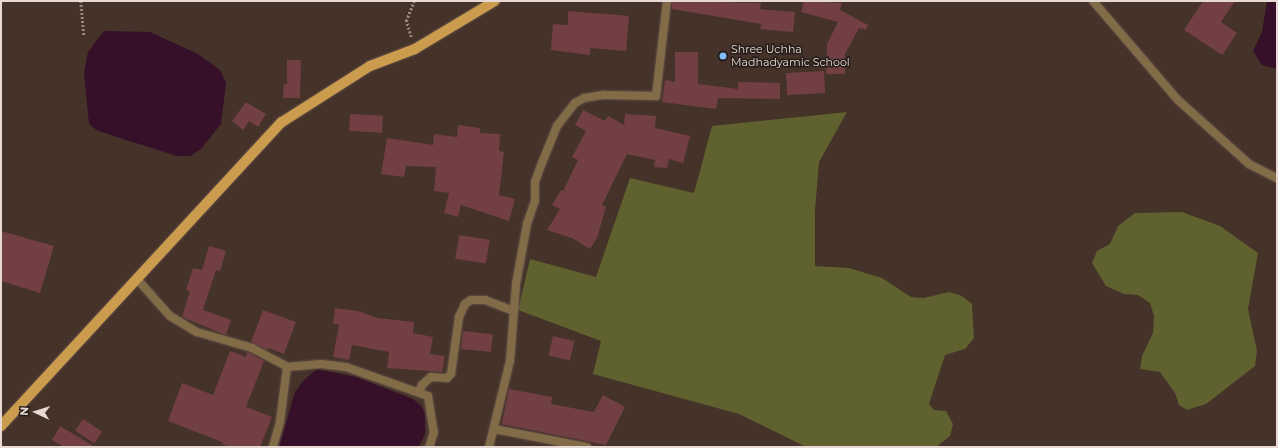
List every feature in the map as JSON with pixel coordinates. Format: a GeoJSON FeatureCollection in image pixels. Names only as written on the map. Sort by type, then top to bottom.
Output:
{"type":"FeatureCollection","features":[{"type":"Feature","properties":{"kind":"main road"},"geometry":{"type":"LineString","coordinates":[[1,426],[282,122],[370,66],[415,49],[495,1]]}},
{"type":"Feature","properties":{"kind":"street"},"geometry":{"type":"LineString","coordinates":[[489,447],[505,374],[510,361],[513,311],[527,224],[535,201],[535,182],[557,126],[565,113],[584,98],[604,95],[656,96],[668,1]]}},
{"type":"Feature","properties":{"kind":"street"},"geometry":{"type":"LineString","coordinates":[[1093,1],[1178,100],[1249,164],[1277,178]]}},
{"type":"Feature","properties":{"kind":"street"},"geometry":{"type":"LineString","coordinates":[[137,279],[170,316],[197,332],[252,348],[287,367],[321,364],[346,367],[428,396],[434,432],[429,447]]}},
{"type":"Feature","properties":{"kind":"street"},"geometry":{"type":"LineString","coordinates":[[419,392],[422,385],[431,377],[447,378],[450,374],[459,317],[465,304],[471,300],[485,300],[513,311]]}},
{"type":"Feature","properties":{"kind":"street"},"geometry":{"type":"LineString","coordinates":[[273,447],[280,422],[287,367]]}},
{"type":"Feature","properties":{"kind":"street"},"geometry":{"type":"LineString","coordinates":[[494,429],[587,447]]}},
{"type":"Feature","properties":{"kind":"path"},"geometry":{"type":"LineString","coordinates":[[81,1],[84,36]]}},
{"type":"Feature","properties":{"kind":"path"},"geometry":{"type":"LineString","coordinates":[[414,1],[406,21],[415,49]]}},
{"type":"Feature","properties":{"kind":"green space"},"geometry":{"type":"Polygon","coordinates":[[[847,112],[819,162],[815,210],[815,266],[849,268],[882,278],[911,297],[924,298],[949,292],[962,296],[972,304],[974,338],[965,349],[945,355],[929,404],[934,410],[946,411],[953,424],[950,436],[936,447],[806,447],[739,414],[593,374],[601,341],[518,310],[530,259],[596,277],[630,178],[694,193],[712,126],[847,112]]]}},
{"type":"Feature","properties":{"kind":"green space"},"geometry":{"type":"Polygon","coordinates":[[[1182,212],[1220,226],[1258,253],[1248,309],[1257,351],[1255,366],[1206,404],[1187,410],[1179,405],[1175,393],[1160,372],[1140,369],[1142,356],[1153,333],[1154,316],[1150,303],[1138,295],[1124,294],[1106,286],[1092,263],[1097,251],[1110,244],[1118,226],[1135,213],[1182,212]]]}},
{"type":"Feature","properties":{"kind":"shaded area"},"geometry":{"type":"Polygon","coordinates":[[[1267,1],[1277,1],[1277,69],[1262,65],[1253,51],[1262,32],[1267,1]]]}},
{"type":"Feature","properties":{"kind":"shaded area"},"geometry":{"type":"Polygon","coordinates":[[[104,31],[150,32],[198,54],[220,70],[226,83],[221,124],[201,149],[190,156],[177,156],[98,131],[89,124],[84,73],[88,52],[104,31]]]}},
{"type":"Feature","properties":{"kind":"shaded area"},"geometry":{"type":"Polygon","coordinates":[[[317,369],[356,377],[413,399],[422,407],[425,415],[425,434],[419,446],[279,447],[295,392],[304,380],[317,369]]]}},
{"type":"Feature","properties":{"kind":"building"},"geometry":{"type":"Polygon","coordinates":[[[672,1],[761,3],[760,9],[795,12],[793,32],[760,29],[761,24],[672,9],[672,1]]]}},
{"type":"Feature","properties":{"kind":"building"},"geometry":{"type":"Polygon","coordinates":[[[804,1],[842,3],[840,10],[868,25],[866,30],[859,28],[845,54],[845,74],[826,74],[827,44],[838,22],[801,12],[804,1]]]}},
{"type":"Feature","properties":{"kind":"building"},"geometry":{"type":"Polygon","coordinates":[[[1203,1],[1235,1],[1221,22],[1237,33],[1222,55],[1184,30],[1203,1]]]}},
{"type":"Feature","properties":{"kind":"building"},"geometry":{"type":"Polygon","coordinates":[[[568,11],[629,16],[626,51],[590,48],[590,55],[551,50],[553,24],[568,25],[568,11]]]}},
{"type":"Feature","properties":{"kind":"building"},"geometry":{"type":"Polygon","coordinates":[[[675,52],[698,52],[698,84],[738,89],[738,82],[780,83],[780,99],[718,98],[716,109],[662,102],[665,80],[675,82],[675,52]]]}},
{"type":"Feature","properties":{"kind":"building"},"geometry":{"type":"Polygon","coordinates":[[[287,60],[301,60],[300,98],[283,98],[284,84],[287,84],[287,60]]]}},
{"type":"Feature","properties":{"kind":"building"},"geometry":{"type":"Polygon","coordinates":[[[824,71],[825,93],[787,95],[786,73],[824,71]]]}},
{"type":"Feature","properties":{"kind":"building"},"geometry":{"type":"Polygon","coordinates":[[[246,102],[266,114],[258,127],[249,121],[243,130],[232,121],[246,102]]]}},
{"type":"Feature","properties":{"kind":"building"},"geometry":{"type":"Polygon","coordinates":[[[583,110],[605,121],[608,116],[624,125],[625,114],[656,116],[655,128],[690,136],[683,163],[669,159],[667,168],[654,167],[655,160],[627,154],[602,205],[606,207],[597,238],[590,249],[572,238],[547,230],[560,209],[552,205],[561,190],[563,191],[578,160],[572,157],[586,131],[575,125],[583,110]]]}},
{"type":"Feature","properties":{"kind":"building"},"geometry":{"type":"Polygon","coordinates":[[[350,114],[383,116],[382,133],[349,131],[350,114]]]}},
{"type":"Feature","properties":{"kind":"building"},"geometry":{"type":"Polygon","coordinates":[[[458,125],[480,128],[480,133],[500,134],[499,151],[504,152],[499,195],[515,199],[509,221],[461,205],[458,217],[444,213],[449,193],[434,191],[436,167],[406,166],[404,177],[381,174],[387,138],[433,145],[434,134],[457,137],[458,125]]]}},
{"type":"Feature","properties":{"kind":"building"},"geometry":{"type":"Polygon","coordinates":[[[1,231],[54,246],[40,293],[1,281],[1,231]]]}},
{"type":"Feature","properties":{"kind":"building"},"geometry":{"type":"Polygon","coordinates":[[[459,235],[490,240],[486,264],[455,259],[459,235]]]}},
{"type":"Feature","properties":{"kind":"building"},"geometry":{"type":"Polygon","coordinates":[[[209,246],[226,251],[220,271],[216,270],[203,310],[231,320],[226,335],[182,317],[190,291],[186,290],[193,268],[202,270],[209,246]]]}},
{"type":"Feature","properties":{"kind":"building"},"geometry":{"type":"Polygon","coordinates":[[[335,308],[358,311],[377,318],[414,322],[413,333],[433,337],[430,354],[445,356],[442,372],[387,368],[389,352],[352,345],[349,360],[333,357],[339,324],[333,324],[335,308]]]}},
{"type":"Feature","properties":{"kind":"building"},"geometry":{"type":"Polygon","coordinates":[[[263,310],[296,322],[284,354],[269,348],[268,350],[251,342],[263,310]]]}},
{"type":"Feature","properties":{"kind":"building"},"geometry":{"type":"Polygon","coordinates":[[[463,331],[493,334],[491,352],[461,349],[463,331]]]}},
{"type":"Feature","properties":{"kind":"building"},"geometry":{"type":"Polygon","coordinates":[[[553,336],[574,341],[570,360],[549,355],[553,336]]]}},
{"type":"Feature","properties":{"kind":"building"},"geometry":{"type":"Polygon","coordinates":[[[230,351],[246,357],[247,352],[264,361],[246,407],[272,417],[260,447],[229,447],[222,444],[222,442],[168,421],[182,383],[213,395],[230,351]]]}},
{"type":"Feature","properties":{"kind":"building"},"geometry":{"type":"Polygon","coordinates":[[[509,389],[552,397],[551,404],[594,412],[603,395],[625,407],[606,445],[502,424],[509,389]]]}},
{"type":"Feature","properties":{"kind":"building"},"geometry":{"type":"Polygon","coordinates":[[[83,419],[102,432],[94,443],[75,431],[83,419]]]}},
{"type":"Feature","properties":{"kind":"building"},"geometry":{"type":"Polygon","coordinates":[[[60,426],[95,447],[64,447],[52,440],[60,426]]]}},
{"type":"Feature","properties":{"kind":"place","name":"Shree Uchha Madhadyamic School"},"geometry":{"type":"Point","coordinates":[723,56]}}]}
